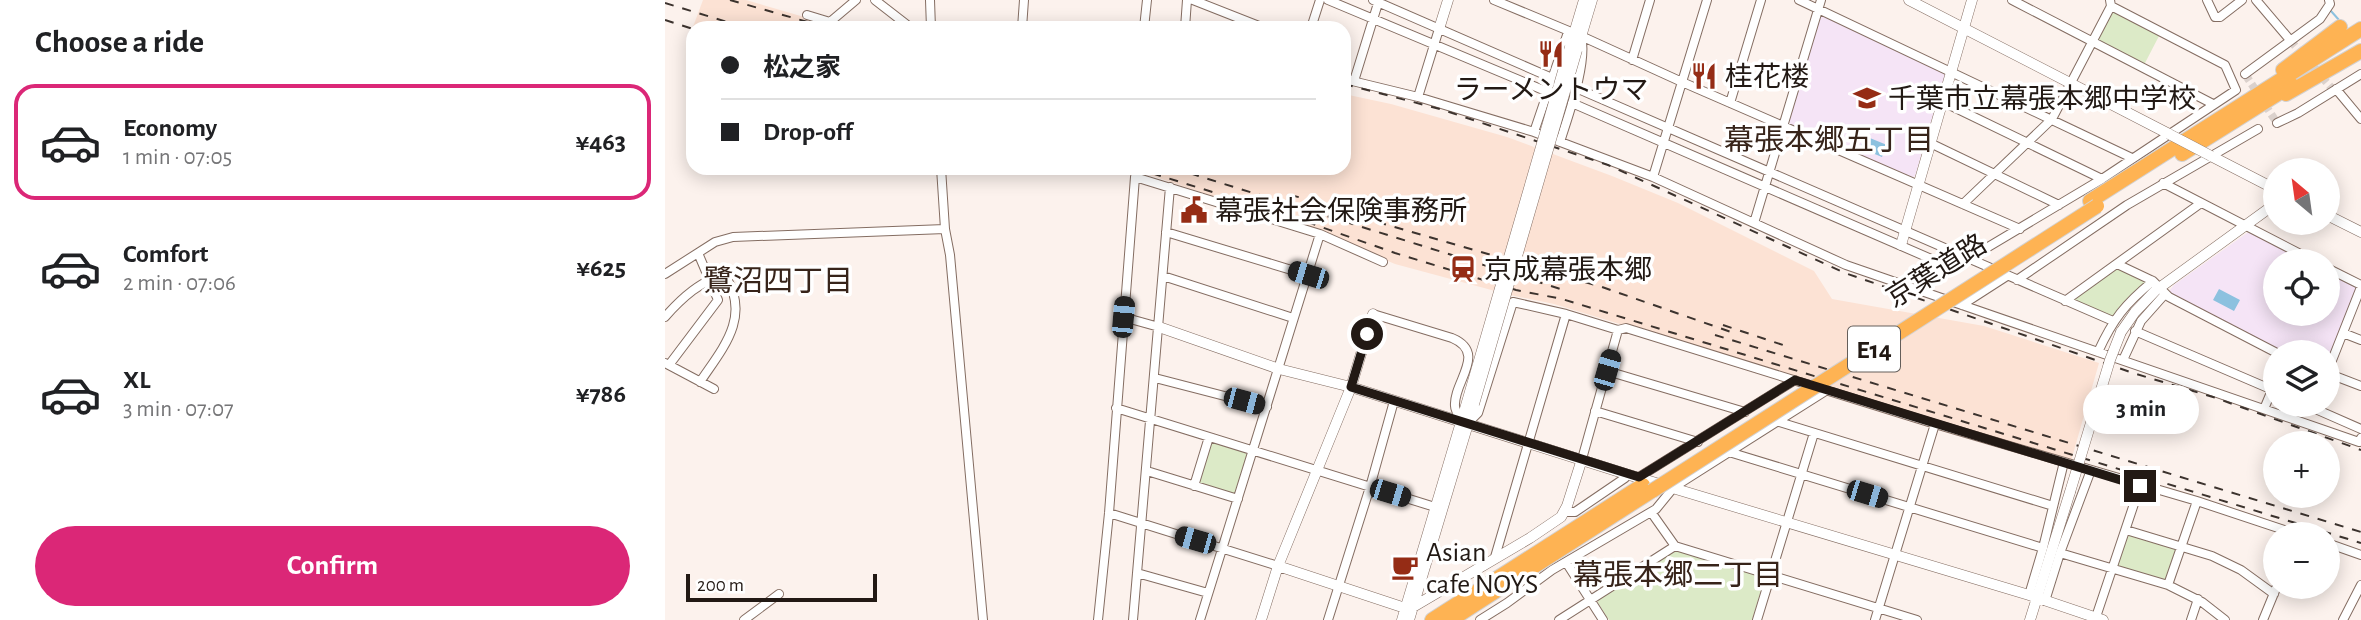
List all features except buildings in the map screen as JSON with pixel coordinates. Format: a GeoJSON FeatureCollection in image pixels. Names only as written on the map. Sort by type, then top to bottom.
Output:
{"type":"FeatureCollection","features":[{"type":"Feature","properties":{"kind":"highway"},"geometry":{"type":"LineString","coordinates":[[2215,122],[2340,27]]}},
{"type":"Feature","properties":{"kind":"highway","name":"京葉道路"},"geometry":{"type":"LineString","coordinates":[[2094,204],[2215,122],[2361,29]]}},
{"type":"Feature","properties":{"kind":"highway","name":"京葉道路"},"geometry":{"type":"LineString","coordinates":[[1432,620],[1645,484],[2094,204],[2250,112],[2361,40]]}},
{"type":"Feature","properties":{"kind":"highway"},"geometry":{"type":"LineString","coordinates":[[2250,112],[2291,92],[2361,51]]}},
{"type":"Feature","properties":{"kind":"highway","name":"京葉道路"},"geometry":{"type":"LineString","coordinates":[[1451,620],[1645,484]]}},
{"type":"Feature","properties":{"kind":"street"},"geometry":{"type":"LineString","coordinates":[[831,21],[856,0]]}},
{"type":"Feature","properties":{"kind":"street"},"geometry":{"type":"LineString","coordinates":[[875,0],[902,21]]}},
{"type":"Feature","properties":{"kind":"street"},"geometry":{"type":"LineString","coordinates":[[928,21],[930,0]]}},
{"type":"Feature","properties":{"kind":"street"},"geometry":{"type":"LineString","coordinates":[[1022,21],[1024,0]]}},
{"type":"Feature","properties":{"kind":"street"},"geometry":{"type":"LineString","coordinates":[[1145,21],[1147,0]]}},
{"type":"Feature","properties":{"kind":"street"},"geometry":{"type":"LineString","coordinates":[[1186,21],[1187,0]]}},
{"type":"Feature","properties":{"kind":"street"},"geometry":{"type":"LineString","coordinates":[[1193,0],[1244,21]]}},
{"type":"Feature","properties":{"kind":"street"},"geometry":{"type":"LineString","coordinates":[[1313,21],[1319,0]]}},
{"type":"Feature","properties":{"kind":"street"},"geometry":{"type":"LineString","coordinates":[[1328,0],[1548,92]]}},
{"type":"Feature","properties":{"kind":"street"},"geometry":{"type":"LineString","coordinates":[[1418,97],[1448,0]]}},
{"type":"Feature","properties":{"kind":"street"},"geometry":{"type":"LineString","coordinates":[[1494,0],[1508,3],[2020,229]]}},
{"type":"Feature","properties":{"kind":"street"},"geometry":{"type":"LineString","coordinates":[[1408,615],[1574,49],[1584,0]]}},
{"type":"Feature","properties":{"kind":"street"},"geometry":{"type":"LineString","coordinates":[[1578,34],[1592,0]]}},
{"type":"Feature","properties":{"kind":"street"},"geometry":{"type":"LineString","coordinates":[[1632,60],[1650,0]]}},
{"type":"Feature","properties":{"kind":"street"},"geometry":{"type":"LineString","coordinates":[[1653,177],[1707,0]]}},
{"type":"Feature","properties":{"kind":"street"},"geometry":{"type":"LineString","coordinates":[[1730,103],[1761,0]]}},
{"type":"Feature","properties":{"kind":"street"},"geometry":{"type":"LineString","coordinates":[[1799,0],[1820,4],[2132,158]]}},
{"type":"Feature","properties":{"kind":"street"},"geometry":{"type":"LineString","coordinates":[[1909,0],[2263,183]]}},
{"type":"Feature","properties":{"kind":"street"},"geometry":{"type":"LineString","coordinates":[[1901,245],[1972,0]]}},
{"type":"Feature","properties":{"kind":"street"},"geometry":{"type":"LineString","coordinates":[[2012,0],[2029,5],[2092,42],[2213,104]]}},
{"type":"Feature","properties":{"kind":"street"},"geometry":{"type":"LineString","coordinates":[[2207,0],[2215,17],[2220,17],[2242,0]]}},
{"type":"Feature","properties":{"kind":"street"},"geometry":{"type":"LineString","coordinates":[[2245,74],[2320,19],[2330,4],[2329,0]]}},
{"type":"Feature","properties":{"kind":"street"},"geometry":{"type":"LineString","coordinates":[[1354,81],[1377,1],[1552,78]]}},
{"type":"Feature","properties":{"kind":"street"},"geometry":{"type":"LineString","coordinates":[[2258,1],[2290,40]]}},
{"type":"Feature","properties":{"kind":"street"},"geometry":{"type":"LineString","coordinates":[[1916,290],[2102,179],[2236,90],[2225,65],[2110,3],[2052,119],[1963,204]]}},
{"type":"Feature","properties":{"kind":"street"},"geometry":{"type":"LineString","coordinates":[[1754,223],[1820,4]]}},
{"type":"Feature","properties":{"kind":"street"},"geometry":{"type":"LineString","coordinates":[[807,15],[827,21]]}},
{"type":"Feature","properties":{"kind":"street"},"geometry":{"type":"LineString","coordinates":[[1534,132],[1567,35],[1578,34]]}},
{"type":"Feature","properties":{"kind":"street"},"geometry":{"type":"LineString","coordinates":[[1560,142],[1576,88],[1584,45],[1578,34]]}},
{"type":"Feature","properties":{"kind":"street"},"geometry":{"type":"LineString","coordinates":[[2277,123],[2361,74]]}},
{"type":"Feature","properties":{"kind":"street"},"geometry":{"type":"LineString","coordinates":[[1351,80],[1418,97],[1534,132],[1653,177],[1846,265],[2263,408]]}},
{"type":"Feature","properties":{"kind":"street"},"geometry":{"type":"LineString","coordinates":[[1576,88],[2113,321]]}},
{"type":"Feature","properties":{"kind":"street"},"geometry":{"type":"LineString","coordinates":[[2336,89],[2361,119]]}},
{"type":"Feature","properties":{"kind":"street"},"geometry":{"type":"LineString","coordinates":[[1943,102],[2102,179]]}},
{"type":"Feature","properties":{"kind":"street"},"geometry":{"type":"LineString","coordinates":[[1572,103],[1952,268]]}},
{"type":"Feature","properties":{"kind":"street"},"geometry":{"type":"LineString","coordinates":[[2017,279],[2163,183],[2258,129]]}},
{"type":"Feature","properties":{"kind":"street"},"geometry":{"type":"LineString","coordinates":[[1930,143],[2059,205]]}},
{"type":"Feature","properties":{"kind":"street"},"geometry":{"type":"LineString","coordinates":[[941,175],[983,620]]}},
{"type":"Feature","properties":{"kind":"street"},"geometry":{"type":"LineString","coordinates":[[1098,620],[1135,177],[1320,234],[1383,262]]}},
{"type":"Feature","properties":{"kind":"street"},"geometry":{"type":"LineString","coordinates":[[2163,183],[2291,249]]}},
{"type":"Feature","properties":{"kind":"street"},"geometry":{"type":"LineString","coordinates":[[1133,620],[1170,187]]}},
{"type":"Feature","properties":{"kind":"street"},"geometry":{"type":"LineString","coordinates":[[2066,301],[2201,202]]}},
{"type":"Feature","properties":{"kind":"street"},"geometry":{"type":"LineString","coordinates":[[2030,620],[2121,332],[2135,312],[2160,287],[2263,213]]}},
{"type":"Feature","properties":{"kind":"street"},"geometry":{"type":"LineString","coordinates":[[2340,222],[2361,232]]}},
{"type":"Feature","properties":{"kind":"street"},"geometry":{"type":"LineString","coordinates":[[665,274],[715,242],[744,236],[945,229]]}},
{"type":"Feature","properties":{"kind":"street"},"geometry":{"type":"LineString","coordinates":[[1166,232],[1308,275]]}},
{"type":"Feature","properties":{"kind":"street"},"geometry":{"type":"LineString","coordinates":[[1200,620],[1320,234]]}},
{"type":"Feature","properties":{"kind":"street"},"geometry":{"type":"LineString","coordinates":[[698,253],[718,300],[667,364],[713,389]]}},
{"type":"Feature","properties":{"kind":"street"},"geometry":{"type":"LineString","coordinates":[[2117,264],[2263,345]]}},
{"type":"Feature","properties":{"kind":"street"},"geometry":{"type":"LineString","coordinates":[[2340,275],[2361,286],[2340,340]]}},
{"type":"Feature","properties":{"kind":"street"},"geometry":{"type":"LineString","coordinates":[[665,317],[681,298],[720,276],[726,277],[736,298],[736,317],[732,333],[700,382]]}},
{"type":"Feature","properties":{"kind":"street"},"geometry":{"type":"LineString","coordinates":[[1163,276],[1293,318]]}},
{"type":"Feature","properties":{"kind":"street"},"geometry":{"type":"LineString","coordinates":[[1962,305],[2007,276]]}},
{"type":"Feature","properties":{"kind":"street"},"geometry":{"type":"LineString","coordinates":[[2098,352],[2113,321],[2133,299],[2160,287]]}},
{"type":"Feature","properties":{"kind":"street"},"geometry":{"type":"LineString","coordinates":[[2123,360],[2160,287]]}},
{"type":"Feature","properties":{"kind":"street"},"geometry":{"type":"LineString","coordinates":[[1408,615],[1435,506],[1464,422],[1478,413],[1513,302],[1618,330],[1626,328],[2263,523]]}},
{"type":"Feature","properties":{"kind":"street"},"geometry":{"type":"LineString","coordinates":[[1261,620],[1278,566],[1351,387],[1373,314],[1461,341],[1466,348],[1468,359],[1455,406],[1464,422]]}},
{"type":"Feature","properties":{"kind":"street"},"geometry":{"type":"LineString","coordinates":[[1495,557],[1566,314]]}},
{"type":"Feature","properties":{"kind":"street"},"geometry":{"type":"LineString","coordinates":[[1123,317],[1279,369],[1351,387],[1582,459],[1626,474],[1645,484],[1674,487],[2099,619],[2140,486]]}},
{"type":"Feature","properties":{"kind":"street"},"geometry":{"type":"LineString","coordinates":[[1408,615],[1495,557],[1530,538],[1565,512],[1618,330]]}},
{"type":"Feature","properties":{"kind":"street"},"geometry":{"type":"LineString","coordinates":[[2136,331],[2263,386]]}},
{"type":"Feature","properties":{"kind":"street"},"geometry":{"type":"LineString","coordinates":[[2108,332],[2131,341]]}},
{"type":"Feature","properties":{"kind":"street"},"geometry":{"type":"LineString","coordinates":[[2343,333],[2361,340]]}},
{"type":"Feature","properties":{"kind":"street"},"geometry":{"type":"LineString","coordinates":[[1607,370],[1745,412]]}},
{"type":"Feature","properties":{"kind":"street"},"geometry":{"type":"LineString","coordinates":[[1155,378],[1267,407]]}},
{"type":"Feature","properties":{"kind":"street"},"geometry":{"type":"LineString","coordinates":[[2340,378],[2361,386]]}},
{"type":"Feature","properties":{"kind":"street"},"geometry":{"type":"LineString","coordinates":[[1645,484],[1698,442],[1795,380]]}},
{"type":"Feature","properties":{"kind":"street"},"geometry":{"type":"LineString","coordinates":[[1480,620],[1566,562],[1651,512],[1674,487],[1827,390]]}},
{"type":"Feature","properties":{"kind":"street"},"geometry":{"type":"LineString","coordinates":[[1328,620],[1395,401]]}},
{"type":"Feature","properties":{"kind":"street"},"geometry":{"type":"LineString","coordinates":[[1116,408],[1435,506]]}},
{"type":"Feature","properties":{"kind":"street"},"geometry":{"type":"LineString","coordinates":[[1595,411],[1698,442]]}},
{"type":"Feature","properties":{"kind":"street"},"geometry":{"type":"LineString","coordinates":[[2288,417],[2359,442],[2361,438]]}},
{"type":"Feature","properties":{"kind":"street"},"geometry":{"type":"LineString","coordinates":[[2336,417],[2361,429]]}},
{"type":"Feature","properties":{"kind":"street"},"geometry":{"type":"LineString","coordinates":[[1776,421],[2053,506]]}},
{"type":"Feature","properties":{"kind":"street"},"geometry":{"type":"LineString","coordinates":[[1875,620],[1935,424]]}},
{"type":"Feature","properties":{"kind":"street"},"geometry":{"type":"LineString","coordinates":[[1757,620],[1814,433]]}},
{"type":"Feature","properties":{"kind":"street"},"geometry":{"type":"LineString","coordinates":[[1194,486],[1209,437]]}},
{"type":"Feature","properties":{"kind":"street"},"geometry":{"type":"LineString","coordinates":[[1729,452],[2043,548]]}},
{"type":"Feature","properties":{"kind":"street"},"geometry":{"type":"LineString","coordinates":[[2037,598],[2043,548],[2064,462]]}},
{"type":"Feature","properties":{"kind":"street"},"geometry":{"type":"LineString","coordinates":[[2037,598],[2060,553],[2091,470]]}},
{"type":"Feature","properties":{"kind":"street"},"geometry":{"type":"LineString","coordinates":[[1147,471],[1238,499]]}},
{"type":"Feature","properties":{"kind":"street"},"geometry":{"type":"LineString","coordinates":[[1565,512],[1575,512],[1625,478],[1626,474]]}},
{"type":"Feature","properties":{"kind":"street"},"geometry":{"type":"LineString","coordinates":[[2168,585],[2197,501]]}},
{"type":"Feature","properties":{"kind":"street"},"geometry":{"type":"LineString","coordinates":[[1651,512],[1675,546],[1917,620]]}},
{"type":"Feature","properties":{"kind":"street"},"geometry":{"type":"LineString","coordinates":[[1109,513],[1339,585],[1408,615]]}},
{"type":"Feature","properties":{"kind":"street"},"geometry":{"type":"LineString","coordinates":[[2126,530],[2228,563],[2263,583]]}},
{"type":"Feature","properties":{"kind":"street"},"geometry":{"type":"LineString","coordinates":[[1559,620],[1675,546]]}},
{"type":"Feature","properties":{"kind":"street"},"geometry":{"type":"LineString","coordinates":[[2340,548],[2361,555]]}},
{"type":"Feature","properties":{"kind":"street"},"geometry":{"type":"LineString","coordinates":[[2060,553],[2168,585],[2198,599],[2225,620]]}},
{"type":"Feature","properties":{"kind":"street"},"geometry":{"type":"LineString","coordinates":[[1566,562],[1603,620]]}},
{"type":"Feature","properties":{"kind":"street"},"geometry":{"type":"LineString","coordinates":[[1137,573],[1208,593]]}},
{"type":"Feature","properties":{"kind":"street"},"geometry":{"type":"LineString","coordinates":[[2343,620],[2361,586]]}},
{"type":"Feature","properties":{"kind":"street"},"geometry":{"type":"LineString","coordinates":[[744,620],[779,594]]}},
{"type":"Feature","properties":{"kind":"street"},"geometry":{"type":"LineString","coordinates":[[2191,620],[2198,599]]}},
{"type":"Feature","properties":{"kind":"street"},"geometry":{"type":"LineString","coordinates":[[2263,620],[2272,599]]}},
{"type":"Feature","properties":{"kind":"street"},"geometry":{"type":"LineString","coordinates":[[2350,606],[2361,611]]}},
{"type":"Feature","properties":{"kind":"shaded area"},"geometry":{"type":"Polygon","coordinates":[[[703,0],[746,0],[818,21],[695,21],[703,0]]]}},
{"type":"Feature","properties":{"kind":"shaded area","name":"千葉市立幕張本郷中学校"},"geometry":{"type":"Polygon","coordinates":[[[1826,15],[1943,70],[1945,74],[1915,176],[1911,178],[1792,127],[1789,122],[1821,16],[1826,15]]]}},
{"type":"Feature","properties":{"kind":"shaded area"},"geometry":{"type":"Polygon","coordinates":[[[1351,95],[1507,137],[1678,203],[1814,271],[1832,299],[1984,326],[2099,363],[2071,461],[1554,304],[1395,264],[1322,233],[1150,175],[1351,175],[1351,95]]]}},
{"type":"Feature","properties":{"kind":"shaded area"},"geometry":{"type":"Polygon","coordinates":[[[2247,233],[2253,233],[2284,249],[2263,249],[2263,326],[2340,326],[2340,277],[2355,285],[2357,289],[2338,340],[2263,340],[2263,343],[2171,295],[2170,290],[2247,233]]]}},
{"type":"Feature","properties":{"kind":"green space"},"geometry":{"type":"Polygon","coordinates":[[[2115,12],[2159,36],[2145,63],[2141,64],[2098,43],[2097,38],[2110,13],[2115,12]]]}},
{"type":"Feature","properties":{"kind":"green space"},"geometry":{"type":"Polygon","coordinates":[[[2115,269],[2145,280],[2146,284],[2114,315],[2109,317],[2075,302],[2075,297],[2115,269]]]}},
{"type":"Feature","properties":{"kind":"green space"},"geometry":{"type":"Polygon","coordinates":[[[1213,441],[1245,451],[1248,456],[1237,492],[1233,495],[1201,485],[1198,481],[1209,444],[1213,441]]]}},
{"type":"Feature","properties":{"kind":"green space"},"geometry":{"type":"Polygon","coordinates":[[[2131,534],[2174,547],[2176,551],[2167,579],[2163,581],[2119,568],[2117,564],[2127,537],[2131,534]]]}},
{"type":"Feature","properties":{"kind":"green space"},"geometry":{"type":"Polygon","coordinates":[[[1678,550],[1762,576],[1764,580],[1752,620],[1609,620],[1598,603],[1598,598],[1678,550]]]}},
{"type":"Feature","properties":{"kind":"water"},"geometry":{"type":"Polygon","coordinates":[[[1865,136],[1887,145],[1882,157],[1860,148],[1865,136]]]}},
{"type":"Feature","properties":{"kind":"water"},"geometry":{"type":"Polygon","coordinates":[[[2219,289],[2240,300],[2234,311],[2213,300],[2219,289]]]}},
{"type":"Feature","properties":{"kind":"waterway"},"geometry":{"type":"LineString","coordinates":[[2331,11],[2339,20]]}},
{"type":"Feature","properties":{"kind":"tunnel"},"geometry":{"type":"LineString","coordinates":[[2290,40],[2334,91]]}},
{"type":"Feature","properties":{"kind":"tunnel"},"geometry":{"type":"LineString","coordinates":[[2245,74],[2277,123]]}},
{"type":"Feature","properties":{"kind":"railway"},"geometry":{"type":"LineString","coordinates":[[730,0],[804,21]]}},
{"type":"Feature","properties":{"kind":"railway"},"geometry":{"type":"LineString","coordinates":[[665,3],[724,21]]}},
{"type":"Feature","properties":{"kind":"railway"},"geometry":{"type":"LineString","coordinates":[[665,20],[686,27]]}},
{"type":"Feature","properties":{"kind":"railway"},"geometry":{"type":"LineString","coordinates":[[1351,86],[1440,109],[1608,165],[1845,273],[2133,373],[2213,397],[2361,450]]}},
{"type":"Feature","properties":{"kind":"railway"},"geometry":{"type":"LineString","coordinates":[[1158,175],[1293,217],[1395,253],[1516,290],[1562,299],[2361,543]]}},
{"type":"Feature","properties":{"kind":"railway"},"geometry":{"type":"LineString","coordinates":[[1195,175],[1567,291]]}},
{"type":"Feature","properties":{"kind":"railway"},"geometry":{"type":"LineString","coordinates":[[1290,195],[1372,215]]}},
{"type":"Feature","properties":{"kind":"railway"},"geometry":{"type":"LineString","coordinates":[[1360,217],[1602,287],[1731,332]]}},
{"type":"Feature","properties":{"kind":"railway"},"geometry":{"type":"LineString","coordinates":[[1723,325],[1786,346]]}},
{"type":"Feature","properties":{"kind":"railway"},"geometry":{"type":"LineString","coordinates":[[1715,335],[2361,532]]}},
{"type":"Feature","properties":{"kind":"place","name":"ラーメントウマ"},"geometry":{"type":"Point","coordinates":[1551,54]}},
{"type":"Feature","properties":{"kind":"place","name":"桂花楼"},"geometry":{"type":"Point","coordinates":[1704,76]}},
{"type":"Feature","properties":{"kind":"place","name":"千葉市立幕張本郷中学校"},"geometry":{"type":"Point","coordinates":[1867,98]}},
{"type":"Feature","properties":{"kind":"place","name":"幕張社会保険事務所"},"geometry":{"type":"Point","coordinates":[1194,210]}},
{"type":"Feature","properties":{"kind":"place","name":"京成幕張本郷"},"geometry":{"type":"Point","coordinates":[1463,269]}},
{"type":"Feature","properties":{"kind":"place","name":"Asian cafe NOYS"},"geometry":{"type":"Point","coordinates":[1405,567]}},
{"type":"Feature","properties":{"kind":"district","name":"幕張本郷五丁目"},"geometry":{"type":"Point","coordinates":[1829,140]}},
{"type":"Feature","properties":{"kind":"district","name":"鷺沼四丁目"},"geometry":{"type":"Point","coordinates":[778,281]}},
{"type":"Feature","properties":{"kind":"district","name":"幕張本郷二丁目"},"geometry":{"type":"Point","coordinates":[1678,575]}},
{"type":"Feature","properties":{"kind":"route"},"geometry":{"type":"LineString","coordinates":[[1367,334],[1351,387],[1639,477],[1795,380],[2140,486]]}}]}
